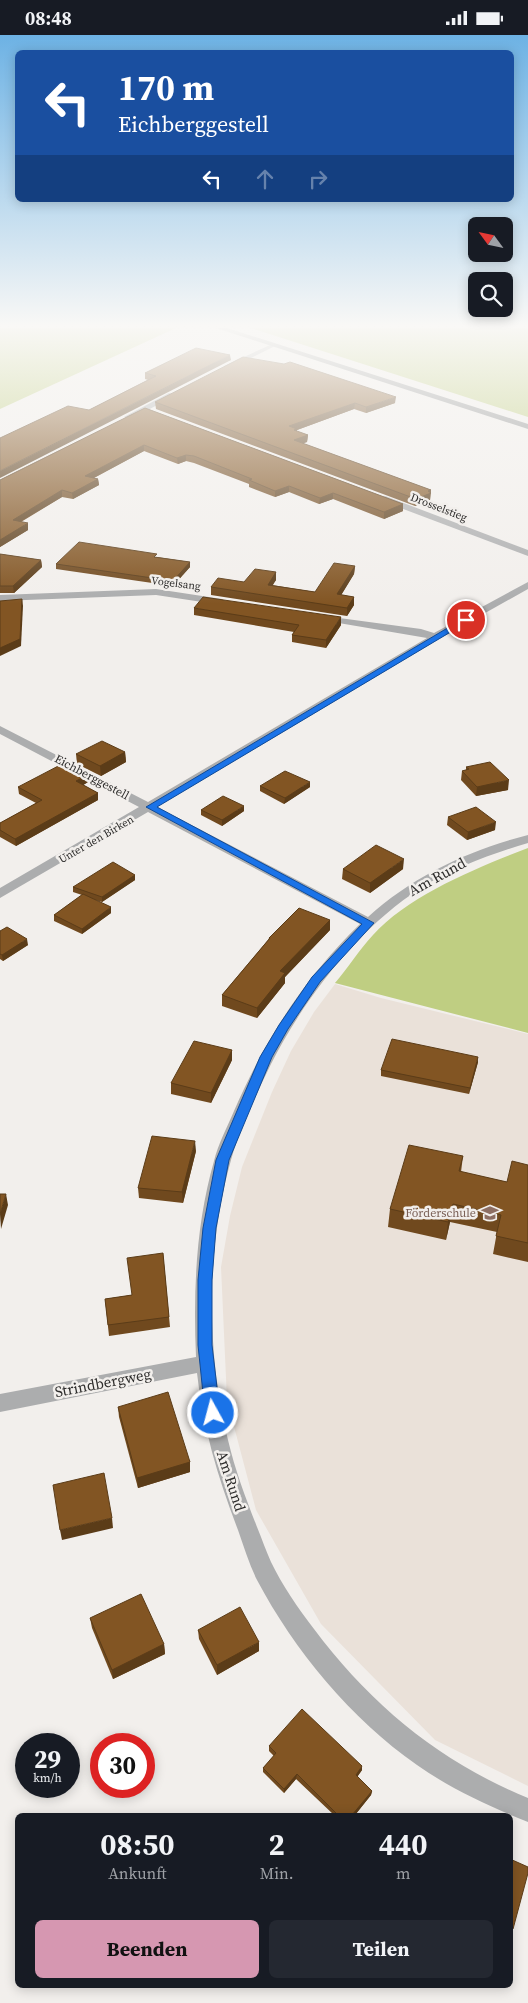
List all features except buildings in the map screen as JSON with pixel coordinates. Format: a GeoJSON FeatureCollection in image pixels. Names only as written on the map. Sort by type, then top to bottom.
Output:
{"type":"FeatureCollection","features":[{"type":"Feature","properties":{"kind":"main road"},"geometry":{"type":"LineString","coordinates":[[505,420],[528,427]]}},
{"type":"Feature","properties":{"kind":"street"},"geometry":{"type":"LineString","coordinates":[[117,423],[123,420]]}},
{"type":"Feature","properties":{"kind":"street","name":"Drosselstieg"},"geometry":{"type":"LineString","coordinates":[[376,495],[528,553]]}},
{"type":"Feature","properties":{"kind":"street","name":"Unter den Birken"},"geometry":{"type":"LineString","coordinates":[[0,894],[436,637],[528,585]]}},
{"type":"Feature","properties":{"kind":"street","name":"Vogelsang"},"geometry":{"type":"LineString","coordinates":[[0,598],[156,592],[236,604]]}},
{"type":"Feature","properties":{"kind":"street"},"geometry":{"type":"LineString","coordinates":[[314,616],[421,632],[436,637]]}},
{"type":"Feature","properties":{"kind":"street","name":"Eichberggestell"},"geometry":{"type":"LineString","coordinates":[[0,729],[369,923]]}},
{"type":"Feature","properties":{"kind":"street","name":"Am Rund"},"geometry":{"type":"LineString","coordinates":[[528,839],[499,847],[455,865],[415,886],[369,923],[316,980],[283,1027],[266,1057],[222,1160],[210,1228],[205,1280],[204,1327],[206,1363],[215,1429],[237,1503],[264,1570],[308,1640],[365,1705],[424,1755],[494,1796],[528,1811]]}},
{"type":"Feature","properties":{"kind":"street","name":"Strindbergweg"},"geometry":{"type":"LineString","coordinates":[[0,1403],[206,1363]]}},
{"type":"Feature","properties":{"kind":"shaded area"},"geometry":{"type":"Polygon","coordinates":[[[335,984],[381,998],[528,1034],[528,1786],[435,1740],[321,1624],[256,1510],[227,1400],[221,1267],[230,1216],[242,1167],[272,1092],[291,1051],[314,1012],[335,984]]]}},
{"type":"Feature","properties":{"kind":"green space"},"geometry":{"type":"Polygon","coordinates":[[[528,848],[528,1033],[335,983],[373,935],[406,907],[467,873],[528,848]]]}},
{"type":"Feature","properties":{"kind":"place","name":"Förderschule"},"geometry":{"type":"Point","coordinates":[490,1213]}},
{"type":"Feature","properties":{"kind":"route"},"geometry":{"type":"LineString","coordinates":[[213,1413],[206,1363],[204,1327],[205,1280],[210,1228],[222,1160],[266,1057],[283,1027],[316,980],[369,923],[150,807],[466,620]]}}]}
